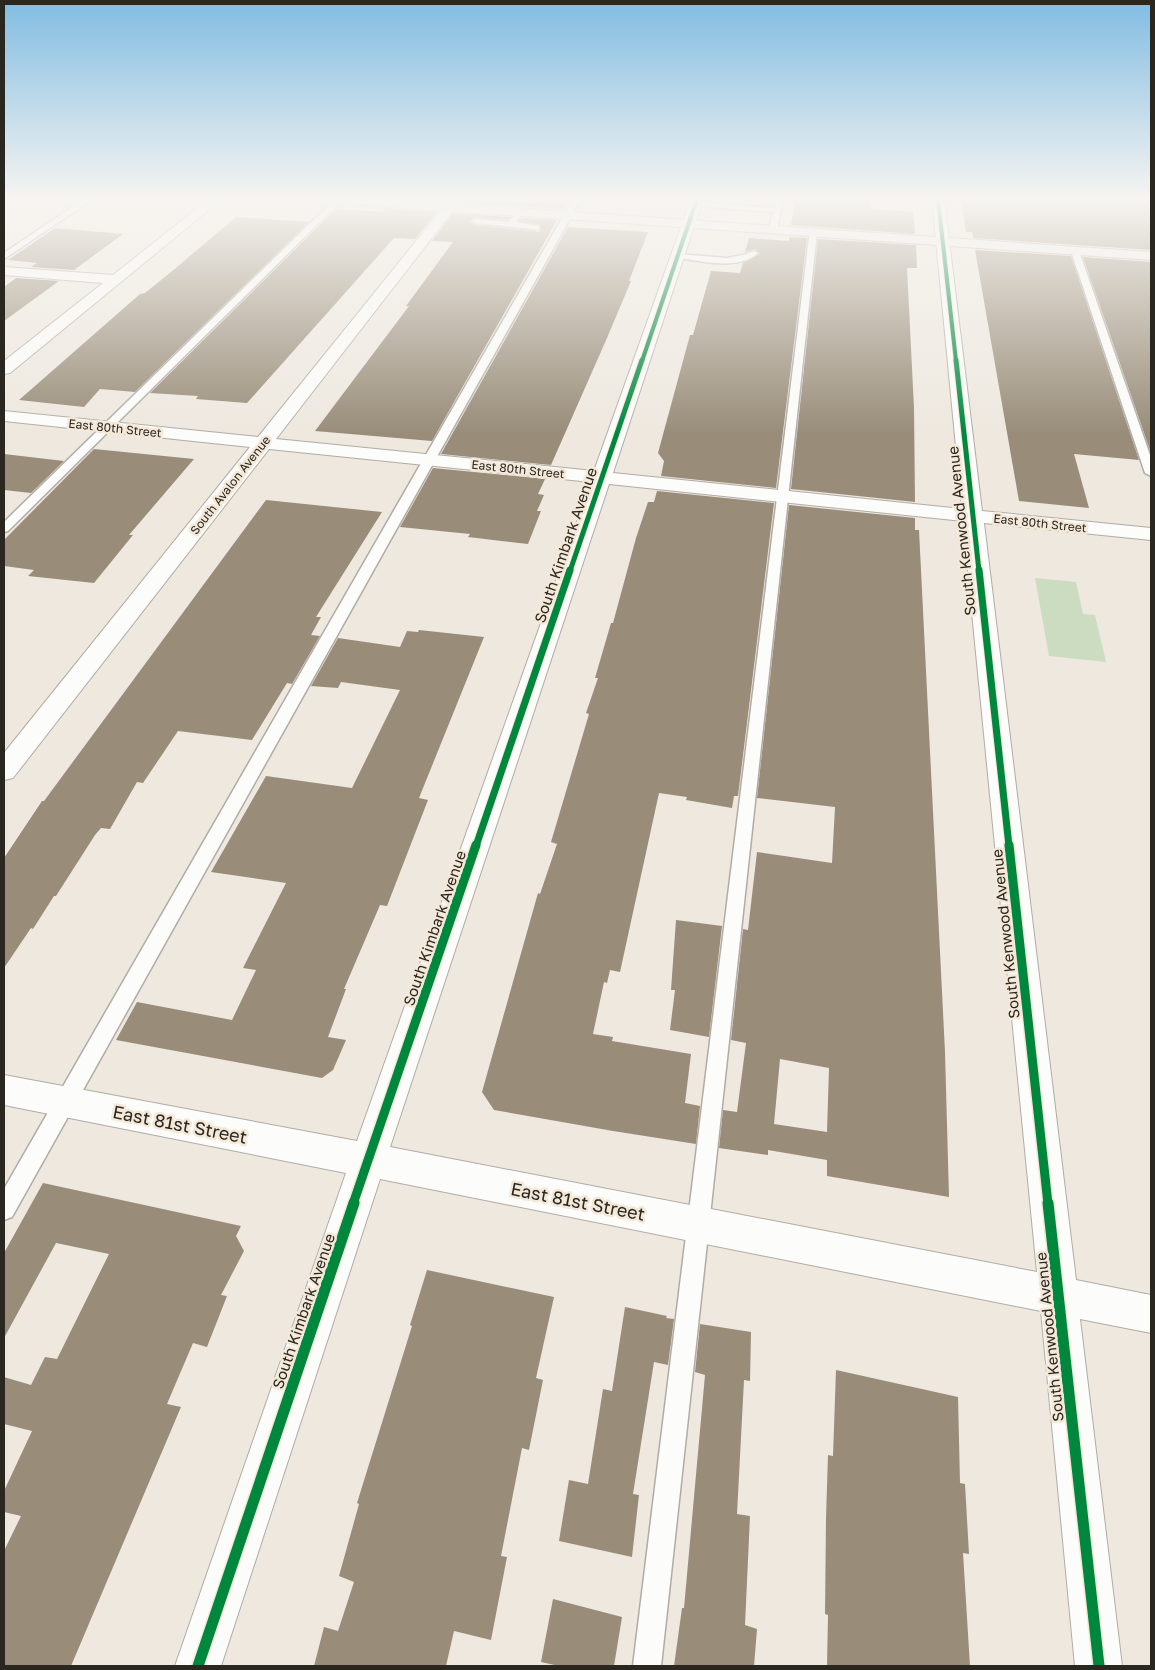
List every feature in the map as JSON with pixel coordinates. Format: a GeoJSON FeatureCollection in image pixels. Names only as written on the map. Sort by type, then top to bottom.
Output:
{"type":"FeatureCollection","features":[{"type":"Feature","properties":{"kind":"street"},"geometry":{"type":"LineString","coordinates":[[89,277],[114,279]]}},
{"type":"Feature","properties":{"kind":"street"},"geometry":{"type":"LineString","coordinates":[[4,369],[117,277]]}},
{"type":"Feature","properties":{"kind":"street","name":"South Avalon Avenue"},"geometry":{"type":"LineString","coordinates":[[4,771],[394,277]]}},
{"type":"Feature","properties":{"kind":"street","name":"South Kimbark Avenue"},"geometry":{"type":"LineString","coordinates":[[198,1666],[671,277]]}},
{"type":"Feature","properties":{"kind":"street","name":"South Kenwood Avenue"},"geometry":{"type":"LineString","coordinates":[[947,277],[1099,1666]]}},
{"type":"Feature","properties":{"kind":"street","name":"East 80th Street"},"geometry":{"type":"LineString","coordinates":[[4,416],[1151,534]]}},
{"type":"Feature","properties":{"kind":"street","name":"East 81st Street"},"geometry":{"type":"LineString","coordinates":[[4,1090],[698,1224],[1151,1314]]}},
{"type":"Feature","properties":{"kind":"lane"},"geometry":{"type":"LineString","coordinates":[[4,528],[259,277]]}},
{"type":"Feature","properties":{"kind":"lane"},"geometry":{"type":"LineString","coordinates":[[4,1209],[532,277]]}},
{"type":"Feature","properties":{"kind":"lane"},"geometry":{"type":"LineString","coordinates":[[647,1666],[809,277]]}},
{"type":"Feature","properties":{"kind":"lane"},"geometry":{"type":"LineString","coordinates":[[1084,277],[1151,473]]}},
{"type":"Feature","properties":{"kind":"green space"},"geometry":{"type":"Polygon","coordinates":[[[1035,578],[1076,582],[1083,614],[1095,615],[1106,662],[1049,656],[1035,578]]]}},
{"type":"Feature","properties":{"kind":"building"},"geometry":{"type":"Polygon","coordinates":[[[165,277],[253,277],[135,392],[100,389],[84,407],[19,400],[140,294],[145,293],[165,277]]]}},
{"type":"Feature","properties":{"kind":"building"},"geometry":{"type":"Polygon","coordinates":[[[267,277],[359,277],[247,403],[196,399],[198,396],[150,393],[267,277]]]}},
{"type":"Feature","properties":{"kind":"building"},"geometry":{"type":"Polygon","coordinates":[[[427,277],[525,277],[432,441],[315,431],[409,306],[406,306],[427,277]]]}},
{"type":"Feature","properties":{"kind":"building"},"geometry":{"type":"Polygon","coordinates":[[[540,277],[631,277],[629,281],[631,281],[607,338],[551,465],[441,454],[540,277]]]}},
{"type":"Feature","properties":{"kind":"building"},"geometry":{"type":"Polygon","coordinates":[[[709,277],[802,277],[776,488],[661,476],[664,461],[658,453],[690,335],[693,335],[709,277]]]}},
{"type":"Feature","properties":{"kind":"building"},"geometry":{"type":"Polygon","coordinates":[[[814,277],[907,277],[914,408],[915,502],[791,489],[814,277]]]}},
{"type":"Feature","properties":{"kind":"building"},"geometry":{"type":"Polygon","coordinates":[[[980,277],[1078,277],[1139,460],[1074,454],[1089,508],[1019,501],[980,277]]]}},
{"type":"Feature","properties":{"kind":"building"},"geometry":{"type":"Polygon","coordinates":[[[1090,277],[1151,277],[1151,453],[1090,277]]]}},
{"type":"Feature","properties":{"kind":"building"},"geometry":{"type":"Polygon","coordinates":[[[16,278],[59,281],[4,321],[4,287],[16,278]]]}},
{"type":"Feature","properties":{"kind":"building"},"geometry":{"type":"Polygon","coordinates":[[[94,449],[194,459],[129,535],[133,535],[94,583],[28,576],[34,570],[4,566],[4,540],[94,449]]]}},
{"type":"Feature","properties":{"kind":"building"},"geometry":{"type":"Polygon","coordinates":[[[4,454],[64,461],[31,493],[4,490],[4,454]]]}},
{"type":"Feature","properties":{"kind":"building"},"geometry":{"type":"Polygon","coordinates":[[[433,468],[545,479],[538,494],[544,495],[537,511],[541,511],[528,544],[468,537],[470,534],[400,527],[433,468]]]}},
{"type":"Feature","properties":{"kind":"building"},"geometry":{"type":"Polygon","coordinates":[[[657,491],[774,503],[738,796],[734,796],[732,808],[686,800],[687,797],[659,793],[620,972],[610,970],[607,983],[604,982],[593,1034],[613,1037],[612,1041],[691,1054],[685,1103],[700,1106],[696,1144],[494,1110],[482,1092],[538,893],[540,894],[557,844],[551,842],[589,714],[586,713],[598,678],[595,678],[611,623],[613,623],[636,538],[648,502],[654,502],[657,491]]]}},
{"type":"Feature","properties":{"kind":"building"},"geometry":{"type":"Polygon","coordinates":[[[266,500],[382,512],[316,617],[321,617],[311,635],[320,636],[292,684],[287,683],[252,740],[178,731],[143,783],[137,782],[110,829],[101,828],[95,835],[56,896],[54,896],[33,929],[31,928],[4,968],[4,858],[42,801],[44,801],[266,500]]]}},
{"type":"Feature","properties":{"kind":"building"},"geometry":{"type":"Polygon","coordinates":[[[789,505],[915,518],[915,530],[919,530],[945,1052],[949,1197],[827,1176],[827,1160],[768,1150],[768,1155],[719,1148],[723,1110],[737,1112],[746,1043],[731,1040],[743,929],[748,930],[757,852],[832,863],[835,807],[757,798],[789,505]],[[780,1059],[774,1124],[827,1132],[829,1068],[780,1059]]]}},
{"type":"Feature","properties":{"kind":"building"},"geometry":{"type":"Polygon","coordinates":[[[419,630],[484,637],[419,798],[428,800],[387,906],[380,905],[344,989],[346,989],[328,1037],[346,1040],[333,1070],[322,1078],[116,1040],[137,1002],[232,1020],[256,970],[243,968],[286,883],[211,872],[266,776],[352,788],[400,690],[341,682],[338,688],[311,686],[338,638],[400,647],[407,631],[418,632],[419,630]]]}},
{"type":"Feature","properties":{"kind":"building"},"geometry":{"type":"Polygon","coordinates":[[[676,920],[722,926],[709,1037],[670,1030],[675,990],[671,990],[676,920]]]}},
{"type":"Feature","properties":{"kind":"building"},"geometry":{"type":"Polygon","coordinates":[[[43,1183],[241,1226],[236,1236],[244,1251],[221,1295],[227,1296],[207,1347],[193,1343],[167,1404],[181,1407],[71,1666],[4,1666],[4,1551],[21,1516],[4,1512],[4,1491],[32,1431],[4,1424],[4,1377],[31,1385],[45,1357],[57,1359],[109,1254],[56,1243],[4,1338],[4,1253],[43,1183]]]}},
{"type":"Feature","properties":{"kind":"building"},"geometry":{"type":"Polygon","coordinates":[[[427,1270],[554,1297],[536,1378],[543,1380],[529,1450],[522,1448],[501,1556],[507,1557],[491,1640],[454,1631],[446,1666],[314,1666],[324,1627],[338,1631],[354,1582],[339,1576],[359,1504],[357,1503],[412,1326],[410,1325],[427,1270]]]}},
{"type":"Feature","properties":{"kind":"building"},"geometry":{"type":"Polygon","coordinates":[[[625,1307],[674,1319],[668,1365],[654,1362],[633,1494],[639,1495],[632,1557],[559,1541],[569,1480],[588,1484],[603,1389],[612,1391],[625,1307]]]}},
{"type":"Feature","properties":{"kind":"building"},"geometry":{"type":"Polygon","coordinates":[[[700,1324],[751,1332],[750,1381],[744,1380],[737,1514],[750,1516],[745,1625],[757,1629],[754,1666],[674,1666],[682,1608],[684,1608],[705,1375],[695,1372],[700,1324]]]}},
{"type":"Feature","properties":{"kind":"building"},"geometry":{"type":"Polygon","coordinates":[[[836,1370],[958,1397],[960,1483],[965,1484],[969,1554],[963,1553],[970,1666],[827,1666],[828,1615],[825,1614],[826,1518],[828,1455],[833,1456],[836,1370]]]}},
{"type":"Feature","properties":{"kind":"building"},"geometry":{"type":"Polygon","coordinates":[[[553,1599],[622,1617],[614,1666],[559,1666],[541,1662],[553,1599]]]}},
{"type":"Feature","properties":{"kind":"cycle path"},"geometry":{"type":"LineString","coordinates":[[198,1666],[344,1231],[670,277]]}},
{"type":"Feature","properties":{"kind":"cycle path"},"geometry":{"type":"LineString","coordinates":[[947,277],[1099,1666]]}}]}
